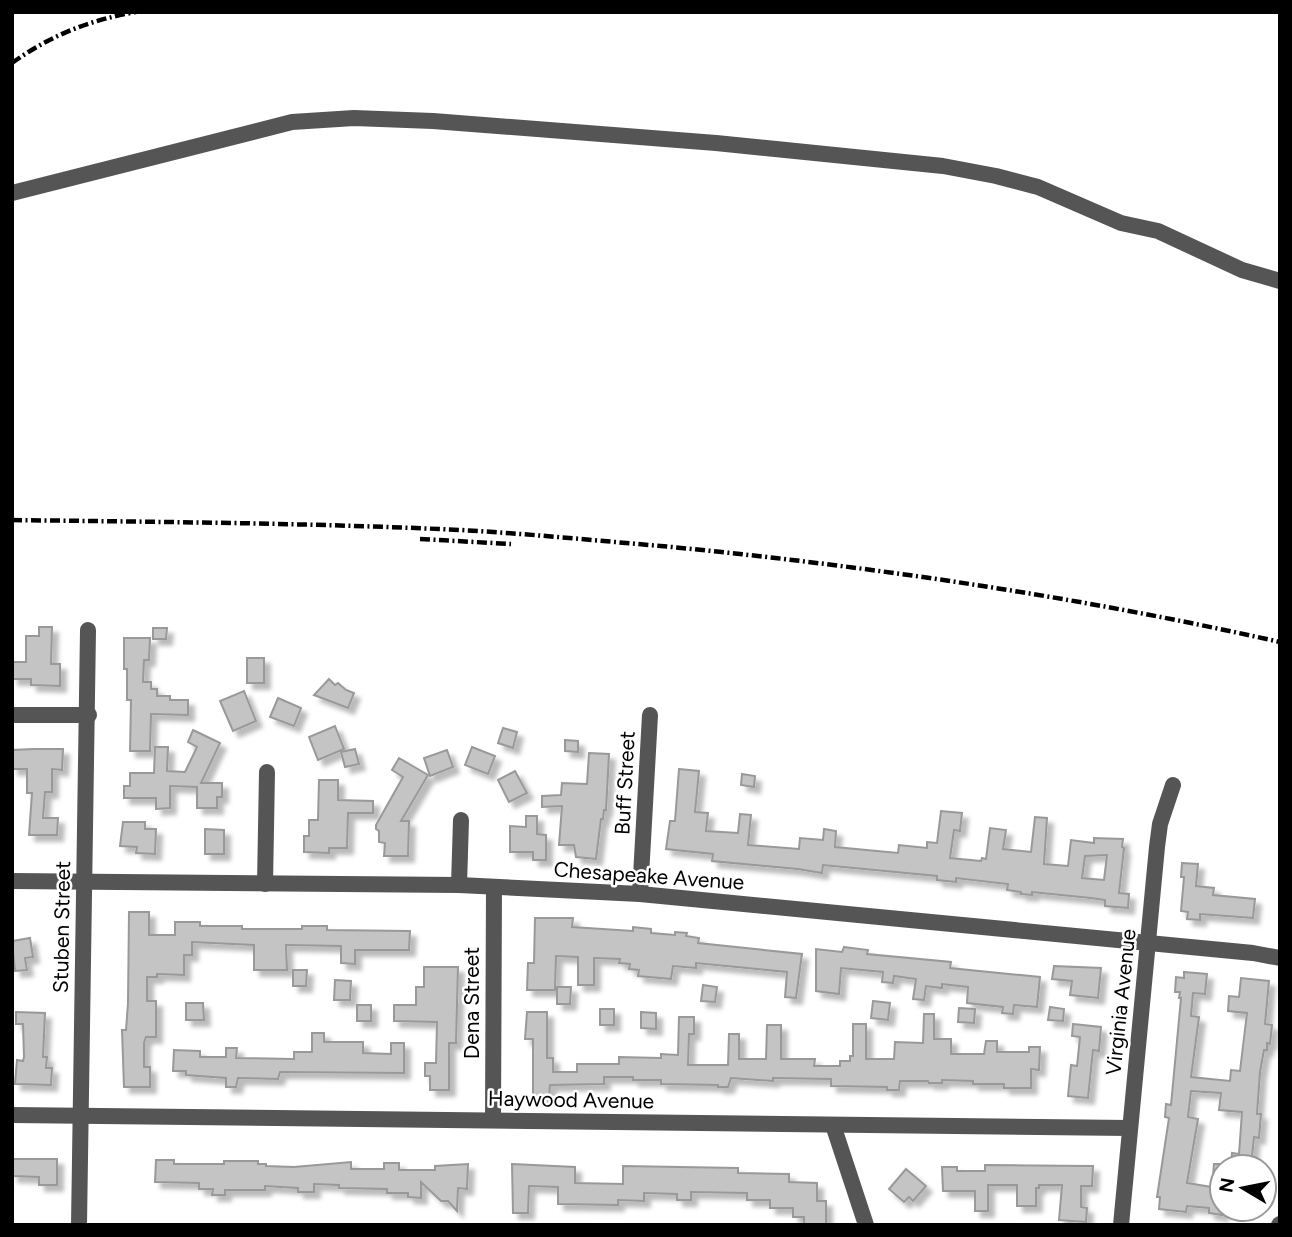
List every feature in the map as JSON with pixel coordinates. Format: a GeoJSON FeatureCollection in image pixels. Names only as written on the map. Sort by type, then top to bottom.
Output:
{"type":"FeatureCollection","features":[{"type":"Feature","properties":{"kind":"street"},"geometry":{"type":"LineString","coordinates":[[12,193],[292,122],[354,118],[433,121],[716,143],[956,169],[1038,187],[1121,223],[1158,231],[1242,270],[1280,281]]}},
{"type":"Feature","properties":{"kind":"street","name":"Stuben Street"},"geometry":{"type":"LineString","coordinates":[[79,1225],[88,630]]}},
{"type":"Feature","properties":{"kind":"street"},"geometry":{"type":"LineString","coordinates":[[12,715],[87,715]]}},
{"type":"Feature","properties":{"kind":"street","name":"Buff Street"},"geometry":{"type":"LineString","coordinates":[[640,894],[650,715]]}},
{"type":"Feature","properties":{"kind":"street"},"geometry":{"type":"LineString","coordinates":[[265,884],[267,772]]}},
{"type":"Feature","properties":{"kind":"street","name":"Virginia Avenue"},"geometry":{"type":"LineString","coordinates":[[1121,1225],[1160,824],[1173,785]]}},
{"type":"Feature","properties":{"kind":"street"},"geometry":{"type":"LineString","coordinates":[[458,885],[461,820]]}},
{"type":"Feature","properties":{"kind":"street","name":"Chesapeake Avenue"},"geometry":{"type":"LineString","coordinates":[[12,881],[458,885],[640,894],[1149,942],[1280,958]]}},
{"type":"Feature","properties":{"kind":"street","name":"Dena Street"},"geometry":{"type":"LineString","coordinates":[[493,1120],[494,887]]}},
{"type":"Feature","properties":{"kind":"street","name":"Haywood Avenue"},"geometry":{"type":"LineString","coordinates":[[12,1115],[1129,1128]]}},
{"type":"Feature","properties":{"kind":"street"},"geometry":{"type":"LineString","coordinates":[[833,1125],[866,1225]]}},
{"type":"Feature","properties":{"kind":"building"},"geometry":{"type":"Polygon","coordinates":[[[39,627],[52,627],[51,664],[60,664],[60,686],[31,685],[31,679],[12,679],[12,662],[26,662],[26,636],[39,636],[39,627]]]}},
{"type":"Feature","properties":{"kind":"building"},"geometry":{"type":"Polygon","coordinates":[[[153,628],[167,628],[166,639],[153,639],[153,628]]]}},
{"type":"Feature","properties":{"kind":"building"},"geometry":{"type":"Polygon","coordinates":[[[124,638],[150,638],[149,660],[144,660],[143,682],[151,682],[151,689],[157,689],[157,696],[170,696],[170,700],[188,700],[188,715],[151,714],[150,751],[130,751],[131,700],[127,700],[124,638]]]}},
{"type":"Feature","properties":{"kind":"building"},"geometry":{"type":"Polygon","coordinates":[[[247,658],[264,658],[264,683],[247,683],[247,658]]]}},
{"type":"Feature","properties":{"kind":"building"},"geometry":{"type":"Polygon","coordinates":[[[329,679],[335,685],[338,683],[354,693],[348,708],[314,695],[329,679]]]}},
{"type":"Feature","properties":{"kind":"building"},"geometry":{"type":"Polygon","coordinates":[[[244,691],[256,721],[233,731],[220,701],[244,691]]]}},
{"type":"Feature","properties":{"kind":"building"},"geometry":{"type":"Polygon","coordinates":[[[278,698],[301,708],[294,726],[270,717],[278,698]]]}},
{"type":"Feature","properties":{"kind":"building"},"geometry":{"type":"Polygon","coordinates":[[[335,726],[344,749],[318,760],[309,737],[335,726]]]}},
{"type":"Feature","properties":{"kind":"building"},"geometry":{"type":"Polygon","coordinates":[[[503,728],[517,732],[513,748],[498,743],[503,728]]]}},
{"type":"Feature","properties":{"kind":"building"},"geometry":{"type":"Polygon","coordinates":[[[193,730],[220,743],[201,783],[222,783],[222,797],[217,797],[217,808],[197,808],[197,787],[170,786],[170,808],[156,809],[156,798],[124,798],[124,786],[130,786],[130,773],[154,773],[155,747],[168,747],[167,771],[185,772],[197,747],[188,742],[193,730]]]}},
{"type":"Feature","properties":{"kind":"building"},"geometry":{"type":"Polygon","coordinates":[[[565,740],[578,741],[578,752],[565,751],[565,740]]]}},
{"type":"Feature","properties":{"kind":"building"},"geometry":{"type":"Polygon","coordinates":[[[472,747],[495,756],[488,774],[465,765],[472,747]]]}},
{"type":"Feature","properties":{"kind":"building"},"geometry":{"type":"Polygon","coordinates":[[[63,749],[62,770],[52,769],[52,792],[45,792],[43,818],[58,818],[57,835],[29,835],[32,793],[27,793],[27,769],[12,769],[12,750],[63,749]]]}},
{"type":"Feature","properties":{"kind":"building"},"geometry":{"type":"Polygon","coordinates":[[[355,749],[359,764],[345,767],[341,752],[355,749]]]}},
{"type":"Feature","properties":{"kind":"building"},"geometry":{"type":"Polygon","coordinates":[[[447,750],[453,767],[430,776],[424,758],[447,750]]]}},
{"type":"Feature","properties":{"kind":"building"},"geometry":{"type":"Polygon","coordinates":[[[589,753],[609,754],[606,810],[601,819],[596,859],[576,857],[574,845],[559,845],[562,806],[542,807],[542,796],[561,795],[562,783],[587,784],[589,753]]]}},
{"type":"Feature","properties":{"kind":"building"},"geometry":{"type":"Polygon","coordinates":[[[399,758],[428,775],[401,821],[409,821],[408,856],[384,856],[385,843],[379,842],[376,825],[403,777],[392,770],[399,758]]]}},
{"type":"Feature","properties":{"kind":"building"},"geometry":{"type":"Polygon","coordinates":[[[679,769],[699,771],[695,812],[708,813],[706,831],[738,833],[740,814],[751,815],[748,845],[799,849],[800,838],[823,840],[824,829],[836,831],[835,847],[898,853],[899,845],[927,848],[927,842],[937,843],[941,811],[962,813],[960,831],[954,830],[950,858],[981,861],[982,858],[986,859],[990,828],[1006,830],[1003,849],[1031,852],[1035,817],[1047,818],[1044,864],[1068,866],[1071,840],[1094,843],[1094,838],[1123,839],[1119,893],[1129,894],[1128,908],[1105,906],[1105,900],[1091,898],[1032,892],[1032,895],[1021,894],[1007,890],[1008,884],[956,878],[956,882],[937,880],[937,876],[823,865],[822,873],[712,861],[713,854],[666,849],[670,821],[675,821],[679,769]],[[1107,855],[1085,856],[1082,878],[1104,880],[1107,855]]]}},
{"type":"Feature","properties":{"kind":"building"},"geometry":{"type":"Polygon","coordinates":[[[515,771],[527,793],[509,802],[498,780],[515,771]]]}},
{"type":"Feature","properties":{"kind":"building"},"geometry":{"type":"Polygon","coordinates":[[[742,774],[755,776],[754,787],[741,785],[742,774]]]}},
{"type":"Feature","properties":{"kind":"building"},"geometry":{"type":"Polygon","coordinates":[[[319,780],[338,780],[338,800],[373,801],[373,813],[348,813],[347,848],[329,848],[329,853],[304,852],[304,836],[309,836],[309,820],[318,820],[319,780]]]}},
{"type":"Feature","properties":{"kind":"building"},"geometry":{"type":"Polygon","coordinates":[[[526,816],[537,816],[537,834],[546,835],[546,860],[533,860],[533,852],[510,852],[510,826],[526,827],[526,816]]]}},
{"type":"Feature","properties":{"kind":"building"},"geometry":{"type":"Polygon","coordinates":[[[123,822],[145,822],[145,829],[156,829],[155,854],[136,853],[137,847],[120,846],[123,822]]]}},
{"type":"Feature","properties":{"kind":"building"},"geometry":{"type":"Polygon","coordinates":[[[205,829],[224,830],[224,854],[205,854],[205,829]]]}},
{"type":"Feature","properties":{"kind":"building"},"geometry":{"type":"Polygon","coordinates":[[[1182,863],[1198,864],[1196,886],[1214,888],[1213,895],[1255,899],[1253,918],[1200,914],[1200,920],[1187,919],[1188,912],[1181,911],[1184,877],[1181,877],[1182,863]]]}},
{"type":"Feature","properties":{"kind":"building"},"geometry":{"type":"Polygon","coordinates":[[[129,912],[149,912],[149,935],[175,935],[175,922],[200,922],[200,926],[242,926],[242,929],[302,929],[302,926],[327,926],[327,930],[410,931],[409,950],[355,950],[355,964],[341,963],[341,946],[286,945],[287,970],[254,970],[254,945],[192,942],[192,955],[184,955],[184,975],[157,974],[157,977],[147,977],[147,1001],[156,1001],[156,1037],[146,1037],[144,1043],[144,1067],[150,1067],[150,1087],[124,1087],[122,1030],[126,1030],[128,1003],[129,912]]]}},
{"type":"Feature","properties":{"kind":"building"},"geometry":{"type":"Polygon","coordinates":[[[535,918],[573,918],[572,927],[633,931],[633,927],[651,929],[651,933],[687,933],[686,936],[699,938],[698,943],[802,954],[796,998],[785,997],[787,972],[696,963],[696,968],[673,966],[671,979],[638,976],[639,970],[629,969],[630,964],[619,963],[620,959],[594,958],[594,985],[578,985],[578,957],[556,956],[555,990],[527,990],[528,963],[534,963],[535,918]]]}},
{"type":"Feature","properties":{"kind":"building"},"geometry":{"type":"Polygon","coordinates":[[[30,938],[33,957],[25,958],[27,970],[15,971],[12,941],[30,938]]]}},
{"type":"Feature","properties":{"kind":"building"},"geometry":{"type":"Polygon","coordinates":[[[844,947],[868,950],[867,954],[951,962],[950,968],[1040,977],[1037,1007],[1014,1005],[1013,1014],[1002,1013],[1003,1007],[967,1003],[968,987],[942,984],[942,988],[926,986],[924,1000],[913,999],[916,979],[894,976],[893,983],[882,982],[883,972],[841,968],[839,994],[816,991],[816,949],[842,952],[844,947]]]}},
{"type":"Feature","properties":{"kind":"building"},"geometry":{"type":"Polygon","coordinates":[[[1054,966],[1101,968],[1098,998],[1070,995],[1072,981],[1052,979],[1054,966]]]}},
{"type":"Feature","properties":{"kind":"building"},"geometry":{"type":"Polygon","coordinates":[[[424,967],[458,967],[456,1043],[449,1043],[449,1090],[430,1090],[430,1076],[425,1076],[425,1063],[436,1063],[437,1022],[394,1021],[394,1005],[416,1005],[416,987],[424,987],[424,967]]]}},
{"type":"Feature","properties":{"kind":"building"},"geometry":{"type":"Polygon","coordinates":[[[293,970],[307,970],[306,986],[293,986],[293,970]]]}},
{"type":"Feature","properties":{"kind":"building"},"geometry":{"type":"Polygon","coordinates":[[[1184,972],[1207,974],[1205,994],[1193,993],[1191,1016],[1199,1017],[1191,1077],[1230,1081],[1231,1070],[1240,1071],[1247,1013],[1228,1011],[1229,996],[1239,997],[1241,978],[1269,981],[1265,1024],[1272,1025],[1270,1044],[1267,1043],[1267,1050],[1264,1050],[1260,1072],[1257,1114],[1261,1114],[1259,1138],[1254,1137],[1252,1153],[1239,1153],[1242,1112],[1219,1110],[1221,1093],[1191,1091],[1188,1117],[1198,1119],[1187,1183],[1208,1186],[1208,1208],[1187,1206],[1186,1212],[1159,1209],[1160,1197],[1157,1197],[1169,1118],[1165,1117],[1166,1104],[1171,1105],[1181,998],[1180,992],[1175,992],[1176,977],[1184,978],[1184,972]]]}},
{"type":"Feature","properties":{"kind":"building"},"geometry":{"type":"Polygon","coordinates":[[[335,980],[351,981],[350,1000],[334,1000],[335,980]]]}},
{"type":"Feature","properties":{"kind":"building"},"geometry":{"type":"Polygon","coordinates":[[[703,985],[717,987],[715,1002],[701,1001],[703,985]]]}},
{"type":"Feature","properties":{"kind":"building"},"geometry":{"type":"Polygon","coordinates":[[[557,987],[571,987],[570,1004],[557,1004],[557,987]]]}},
{"type":"Feature","properties":{"kind":"building"},"geometry":{"type":"Polygon","coordinates":[[[873,1001],[890,1003],[888,1020],[871,1018],[873,1001]]]}},
{"type":"Feature","properties":{"kind":"building"},"geometry":{"type":"Polygon","coordinates":[[[186,1003],[203,1003],[204,1020],[186,1020],[186,1003]]]}},
{"type":"Feature","properties":{"kind":"building"},"geometry":{"type":"Polygon","coordinates":[[[357,1005],[371,1005],[371,1021],[357,1021],[357,1005]]]}},
{"type":"Feature","properties":{"kind":"building"},"geometry":{"type":"Polygon","coordinates":[[[1050,1007],[1064,1009],[1063,1021],[1048,1020],[1050,1007]]]}},
{"type":"Feature","properties":{"kind":"building"},"geometry":{"type":"Polygon","coordinates":[[[959,1008],[975,1009],[974,1023],[958,1022],[959,1008]]]}},
{"type":"Feature","properties":{"kind":"building"},"geometry":{"type":"Polygon","coordinates":[[[600,1009],[614,1009],[614,1025],[600,1025],[600,1009]]]}},
{"type":"Feature","properties":{"kind":"building"},"geometry":{"type":"Polygon","coordinates":[[[16,1012],[45,1013],[43,1057],[47,1057],[46,1068],[52,1068],[51,1085],[15,1084],[17,1060],[23,1061],[24,1057],[23,1024],[16,1024],[16,1012]]]}},
{"type":"Feature","properties":{"kind":"building"},"geometry":{"type":"Polygon","coordinates":[[[527,1012],[547,1012],[547,1058],[553,1058],[553,1072],[577,1072],[577,1064],[619,1064],[619,1057],[661,1058],[661,1054],[678,1055],[679,1017],[694,1017],[694,1034],[689,1034],[688,1065],[728,1065],[729,1034],[739,1034],[739,1059],[766,1059],[767,1025],[781,1025],[781,1059],[815,1059],[814,1066],[840,1066],[840,1061],[850,1061],[850,1056],[853,1056],[853,1024],[866,1024],[866,1059],[894,1059],[895,1042],[923,1043],[924,1014],[934,1014],[934,1039],[951,1039],[951,1054],[984,1054],[986,1041],[997,1041],[997,1052],[1029,1052],[1029,1047],[1040,1047],[1039,1070],[1031,1069],[1031,1088],[1004,1088],[1004,1084],[942,1080],[942,1083],[900,1081],[899,1090],[887,1090],[887,1087],[831,1086],[831,1079],[773,1078],[773,1081],[731,1078],[728,1087],[718,1087],[661,1084],[661,1080],[633,1080],[633,1077],[604,1077],[604,1084],[550,1085],[549,1098],[533,1098],[533,1039],[525,1039],[527,1012]]]}},
{"type":"Feature","properties":{"kind":"building"},"geometry":{"type":"Polygon","coordinates":[[[641,1012],[656,1013],[656,1029],[641,1028],[641,1012]]]}},
{"type":"Feature","properties":{"kind":"building"},"geometry":{"type":"Polygon","coordinates":[[[1073,1024],[1101,1027],[1099,1051],[1093,1050],[1088,1098],[1068,1096],[1071,1065],[1077,1066],[1080,1037],[1072,1036],[1073,1024]]]}},
{"type":"Feature","properties":{"kind":"building"},"geometry":{"type":"Polygon","coordinates":[[[312,1033],[324,1033],[324,1042],[363,1042],[363,1053],[391,1054],[391,1043],[404,1043],[404,1073],[280,1072],[278,1079],[238,1078],[236,1087],[226,1087],[226,1078],[186,1075],[186,1071],[173,1071],[174,1050],[200,1051],[200,1057],[226,1057],[226,1048],[237,1048],[236,1058],[294,1059],[294,1052],[312,1052],[312,1033]]]}},
{"type":"Feature","properties":{"kind":"building"},"geometry":{"type":"Polygon","coordinates":[[[12,1159],[57,1159],[57,1185],[39,1185],[39,1177],[12,1176],[12,1159]]]}},
{"type":"Feature","properties":{"kind":"building"},"geometry":{"type":"Polygon","coordinates":[[[156,1160],[174,1160],[174,1164],[258,1161],[258,1164],[266,1166],[294,1167],[351,1162],[351,1169],[384,1169],[384,1163],[399,1163],[399,1170],[435,1170],[435,1166],[468,1164],[467,1189],[458,1188],[457,1211],[448,1201],[441,1201],[421,1182],[421,1198],[408,1197],[408,1193],[387,1193],[387,1189],[339,1188],[339,1185],[314,1184],[314,1192],[265,1186],[265,1190],[225,1190],[225,1195],[212,1195],[213,1189],[199,1189],[199,1183],[155,1182],[156,1160]]]}},
{"type":"Feature","properties":{"kind":"building"},"geometry":{"type":"Polygon","coordinates":[[[512,1164],[575,1167],[575,1183],[623,1184],[623,1166],[738,1168],[738,1173],[789,1174],[789,1182],[817,1183],[817,1201],[826,1201],[826,1225],[804,1225],[804,1217],[793,1217],[793,1208],[770,1208],[770,1200],[747,1200],[747,1193],[691,1192],[691,1200],[677,1200],[677,1194],[644,1193],[644,1201],[618,1200],[618,1205],[558,1204],[558,1187],[529,1186],[528,1213],[513,1213],[512,1164]]]}},
{"type":"Feature","properties":{"kind":"building"},"geometry":{"type":"Polygon","coordinates":[[[985,1165],[1093,1166],[1092,1186],[1081,1186],[1081,1207],[1087,1208],[1086,1222],[1059,1220],[1062,1185],[1039,1185],[1039,1188],[1036,1188],[1036,1206],[1017,1206],[1017,1185],[988,1185],[988,1211],[975,1211],[975,1191],[943,1191],[942,1167],[957,1167],[957,1171],[985,1171],[985,1165]]]}},
{"type":"Feature","properties":{"kind":"building"},"geometry":{"type":"Polygon","coordinates":[[[906,1169],[926,1186],[913,1201],[909,1197],[904,1202],[889,1189],[906,1169]]]}},
{"type":"Feature","properties":{"kind":"railway"},"geometry":{"type":"LineString","coordinates":[[12,63],[41,44],[71,30],[136,12]]}},
{"type":"Feature","properties":{"kind":"railway"},"geometry":{"type":"LineString","coordinates":[[12,520],[461,530],[672,547],[977,585],[1129,611],[1280,642]]}},
{"type":"Feature","properties":{"kind":"railway"},"geometry":{"type":"LineString","coordinates":[[420,539],[511,544]]}}]}
